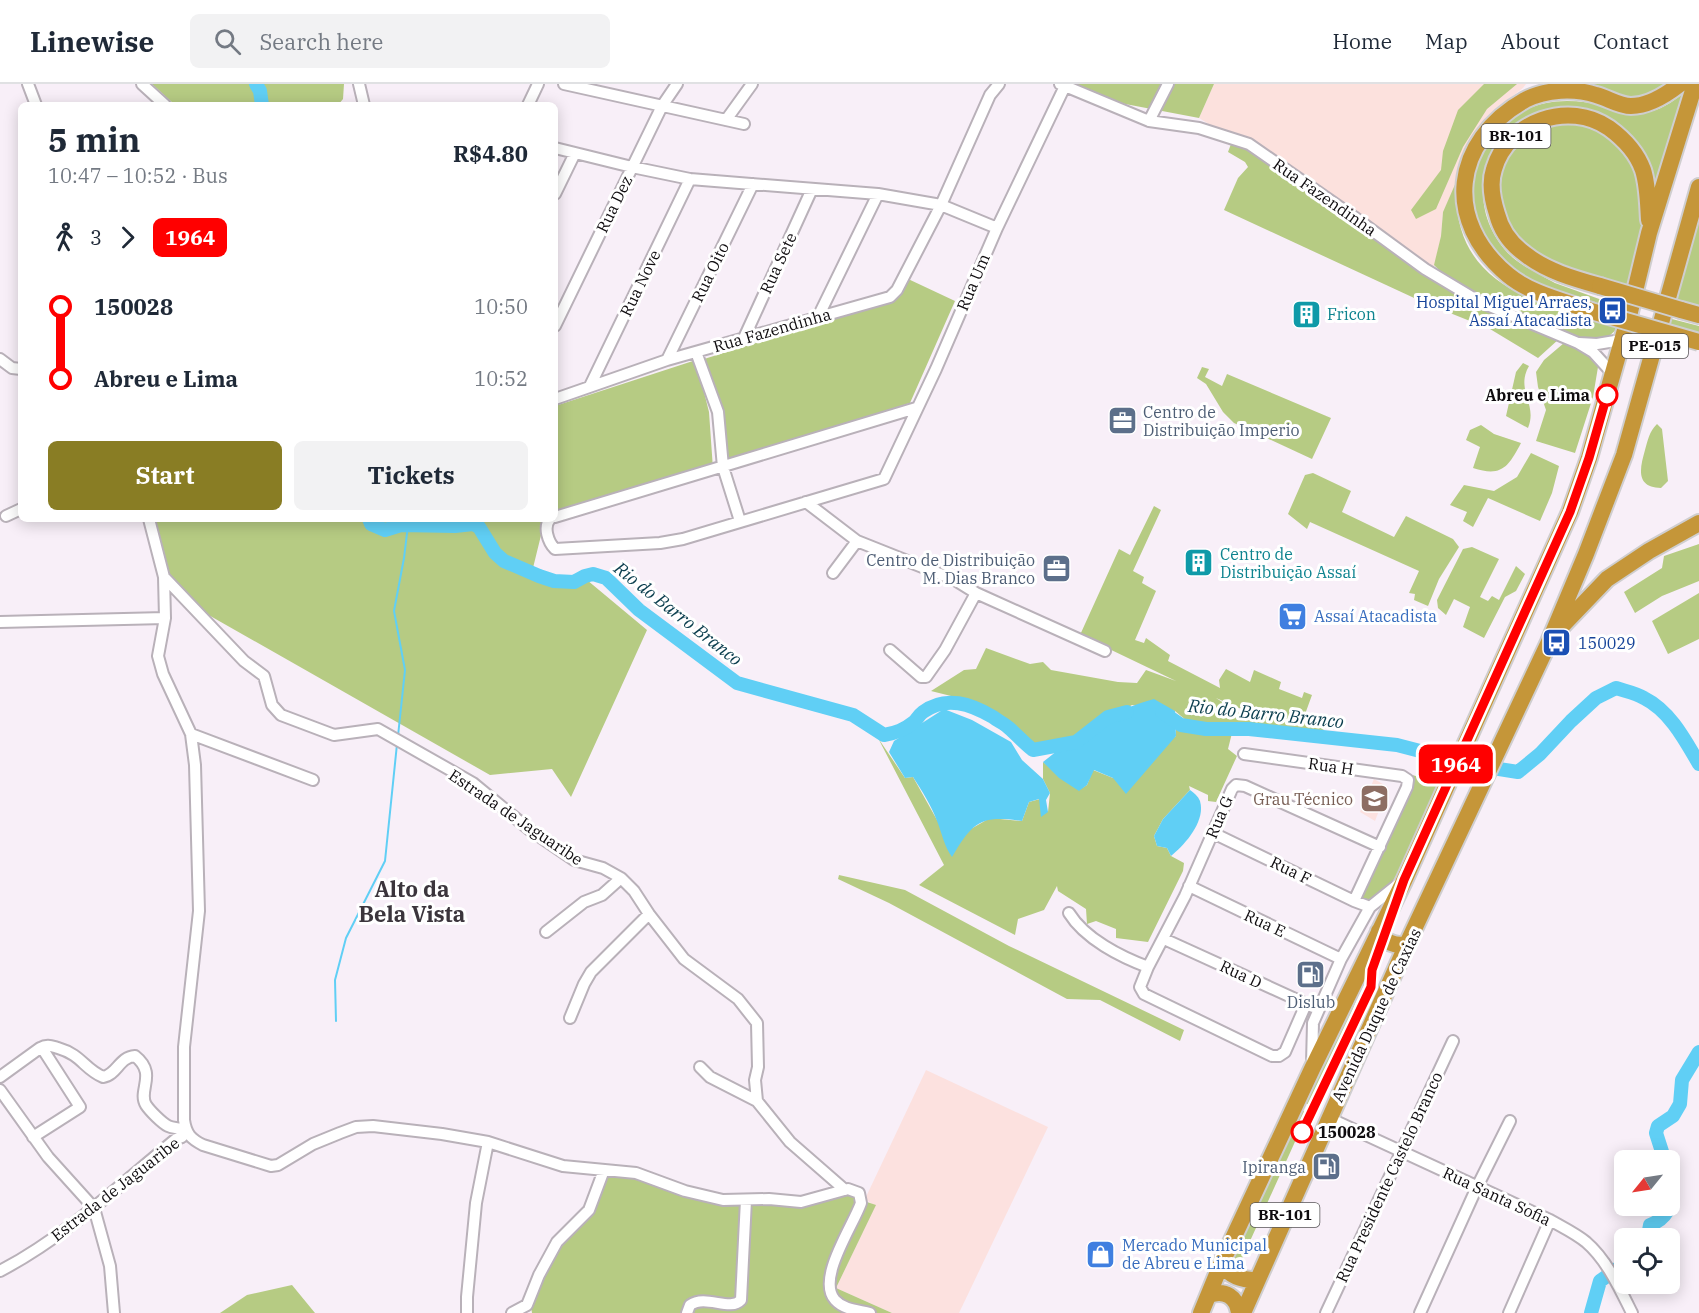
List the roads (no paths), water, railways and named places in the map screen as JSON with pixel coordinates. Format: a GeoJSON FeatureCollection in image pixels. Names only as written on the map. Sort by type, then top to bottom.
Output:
{"type":"FeatureCollection","features":[{"type":"Feature","properties":{"kind":"highway"},"geometry":{"type":"LineString","coordinates":[[1680,84],[1665,96],[1628,106],[1585,92],[1545,93],[1527,99],[1493,123],[1479,139],[1472,152],[1464,184],[1464,194],[1472,227],[1486,252],[1509,276],[1527,288],[1591,311],[1699,342]]}},
{"type":"Feature","properties":{"kind":"highway"},"geometry":{"type":"LineString","coordinates":[[1649,233],[1695,84]]}},
{"type":"Feature","properties":{"kind":"highway","name":"BR-101"},"geometry":{"type":"LineString","coordinates":[[1613,374],[1629,316],[1649,233],[1647,191],[1643,170],[1629,146],[1602,123],[1575,115],[1558,116],[1535,122],[1507,144],[1496,164],[1492,183],[1492,195],[1500,225],[1511,241],[1538,264],[1600,286],[1681,310],[1699,315]]}},
{"type":"Feature","properties":{"kind":"highway","name":"PE-015"},"geometry":{"type":"LineString","coordinates":[[1549,642],[1624,455],[1699,187]]}},
{"type":"Feature","properties":{"kind":"highway"},"geometry":{"type":"LineString","coordinates":[[1683,247],[1699,224]]}},
{"type":"Feature","properties":{"kind":"highway","name":"Avenida Duque de Caxias"},"geometry":{"type":"LineString","coordinates":[[1201,1313],[1222,1262],[1404,880],[1537,589],[1570,512],[1589,458],[1613,374]]}},
{"type":"Feature","properties":{"kind":"highway","name":"BR-101"},"geometry":{"type":"LineString","coordinates":[[1549,642],[1607,579],[1649,551],[1699,523]]}},
{"type":"Feature","properties":{"kind":"highway","name":"Avenida Duque de Caxias"},"geometry":{"type":"LineString","coordinates":[[1241,1313],[1407,944],[1549,642]]}},
{"type":"Feature","properties":{"kind":"highway"},"geometry":{"type":"LineString","coordinates":[[1379,931],[1383,938],[1391,943],[1407,944]]}},
{"type":"Feature","properties":{"kind":"highway"},"geometry":{"type":"LineString","coordinates":[[1222,1262],[1226,1271],[1244,1280],[1257,1280]]}},
{"type":"Feature","properties":{"kind":"highway"},"geometry":{"type":"LineString","coordinates":[[1209,1294],[1221,1292],[1234,1298],[1241,1313]]}},
{"type":"Feature","properties":{"kind":"street"},"geometry":{"type":"LineString","coordinates":[[28,84],[35,102]]}},
{"type":"Feature","properties":{"kind":"street"},"geometry":{"type":"LineString","coordinates":[[142,84],[162,102]]}},
{"type":"Feature","properties":{"kind":"street"},"geometry":{"type":"LineString","coordinates":[[359,84],[363,102]]}},
{"type":"Feature","properties":{"kind":"street"},"geometry":{"type":"LineString","coordinates":[[529,102],[538,84]]}},
{"type":"Feature","properties":{"kind":"street"},"geometry":{"type":"LineString","coordinates":[[564,84],[604,88],[662,106],[744,124]]}},
{"type":"Feature","properties":{"kind":"street","name":"Rua Dez"},"geometry":{"type":"LineString","coordinates":[[558,320],[662,106],[677,84]]}},
{"type":"Feature","properties":{"kind":"street"},"geometry":{"type":"LineString","coordinates":[[726,120],[752,84]]}},
{"type":"Feature","properties":{"kind":"street","name":"Rua Fazendinha"},"geometry":{"type":"LineString","coordinates":[[558,398],[667,360],[890,297],[897,290],[941,205],[990,95],[999,84]]}},
{"type":"Feature","properties":{"kind":"street"},"geometry":{"type":"LineString","coordinates":[[1149,121],[1168,84]]}},
{"type":"Feature","properties":{"kind":"street","name":"Rua Fazendinha"},"geometry":{"type":"LineString","coordinates":[[1062,85],[1149,121],[1199,128],[1249,144],[1461,292],[1510,316],[1578,343],[1593,352],[1613,374]]}},
{"type":"Feature","properties":{"kind":"street","name":"Rua Um"},"geometry":{"type":"LineString","coordinates":[[806,502],[884,479],[936,369],[1062,85]]}},
{"type":"Feature","properties":{"kind":"street"},"geometry":{"type":"LineString","coordinates":[[558,149],[690,179],[878,194],[941,205],[997,228]]}},
{"type":"Feature","properties":{"kind":"street"},"geometry":{"type":"LineString","coordinates":[[558,188],[575,153]]}},
{"type":"Feature","properties":{"kind":"street","name":"Rua Nove"},"geometry":{"type":"LineString","coordinates":[[590,386],[690,179]]}},
{"type":"Feature","properties":{"kind":"street","name":"Rua Oito"},"geometry":{"type":"LineString","coordinates":[[667,360],[753,184]]}},
{"type":"Feature","properties":{"kind":"street","name":"Rua Sete"},"geometry":{"type":"LineString","coordinates":[[744,338],[812,189]]}},
{"type":"Feature","properties":{"kind":"street"},"geometry":{"type":"LineString","coordinates":[[818,317],[878,194]]}},
{"type":"Feature","properties":{"kind":"street","name":"Rua Fazendinha"},"geometry":{"type":"LineString","coordinates":[[1578,343],[1597,344],[1621,340]]}},
{"type":"Feature","properties":{"kind":"street"},"geometry":{"type":"LineString","coordinates":[[696,352],[718,412],[723,467],[740,521]]}},
{"type":"Feature","properties":{"kind":"street"},"geometry":{"type":"LineString","coordinates":[[0,359],[12,368],[18,369]]}},
{"type":"Feature","properties":{"kind":"street"},"geometry":{"type":"LineString","coordinates":[[558,392],[566,395]]}},
{"type":"Feature","properties":{"kind":"street"},"geometry":{"type":"LineString","coordinates":[[558,516],[916,408]]}},
{"type":"Feature","properties":{"kind":"street"},"geometry":{"type":"LineString","coordinates":[[548,522],[546,524],[551,544],[555,549],[660,543],[683,539],[806,502],[857,541],[955,580],[976,592],[1105,651]]}},
{"type":"Feature","properties":{"kind":"street"},"geometry":{"type":"LineString","coordinates":[[6,516],[18,510]]}},
{"type":"Feature","properties":{"kind":"street","name":"Estrada de Jaguaribe"},"geometry":{"type":"LineString","coordinates":[[0,1271],[94,1208],[177,1139],[183,1137],[186,1132],[184,1047],[199,911],[195,765],[191,734],[163,674],[158,656],[165,618],[164,577],[150,522]]}},
{"type":"Feature","properties":{"kind":"street"},"geometry":{"type":"LineString","coordinates":[[833,573],[857,541]]}},
{"type":"Feature","properties":{"kind":"street","name":"Estrada de Jaguaribe"},"geometry":{"type":"LineString","coordinates":[[164,577],[244,661],[264,676],[272,705],[281,715],[334,735],[378,729],[472,783],[530,830],[574,860],[603,868],[621,878],[634,891],[684,959],[738,999],[757,1023],[758,1067],[754,1080],[757,1101]]}},
{"type":"Feature","properties":{"kind":"street"},"geometry":{"type":"LineString","coordinates":[[890,650],[921,677],[926,677],[945,650],[976,592]]}},
{"type":"Feature","properties":{"kind":"street"},"geometry":{"type":"LineString","coordinates":[[0,622],[165,618]]}},
{"type":"Feature","properties":{"kind":"street"},"geometry":{"type":"LineString","coordinates":[[191,734],[313,780]]}},
{"type":"Feature","properties":{"kind":"street","name":"Rua H"},"geometry":{"type":"LineString","coordinates":[[1244,754],[1402,776],[1408,780],[1380,847]]}},
{"type":"Feature","properties":{"kind":"street","name":"Rua G"},"geometry":{"type":"LineString","coordinates":[[1148,967],[1187,891],[1232,789],[1241,784],[1380,847]]}},
{"type":"Feature","properties":{"kind":"street","name":"Rua F"},"geometry":{"type":"LineString","coordinates":[[1213,833],[1370,907]]}},
{"type":"Feature","properties":{"kind":"street"},"geometry":{"type":"LineString","coordinates":[[1354,901],[1380,847]]}},
{"type":"Feature","properties":{"kind":"street"},"geometry":{"type":"LineString","coordinates":[[546,932],[584,902],[602,895],[621,878]]}},
{"type":"Feature","properties":{"kind":"street","name":"BR-101"},"geometry":{"type":"LineString","coordinates":[[1312,1069],[1312,1031],[1341,959],[1370,907],[1404,880]]}},
{"type":"Feature","properties":{"kind":"street","name":"Rua E"},"geometry":{"type":"LineString","coordinates":[[1187,891],[1341,959]]}},
{"type":"Feature","properties":{"kind":"street"},"geometry":{"type":"LineString","coordinates":[[1070,913],[1083,930],[1103,944],[1119,955],[1148,967],[1140,987],[1144,994],[1272,1056],[1279,1056],[1286,1052],[1306,1004]]}},
{"type":"Feature","properties":{"kind":"street"},"geometry":{"type":"LineString","coordinates":[[570,1018],[591,972],[649,914]]}},
{"type":"Feature","properties":{"kind":"street","name":"Rua D"},"geometry":{"type":"LineString","coordinates":[[1164,939],[1319,1009]]}},
{"type":"Feature","properties":{"kind":"street","name":"Rua Presidente Castelo Branco"},"geometry":{"type":"LineString","coordinates":[[1326,1313],[1453,1041]]}},
{"type":"Feature","properties":{"kind":"street","name":"Estrada de Jaguaribe"},"geometry":{"type":"LineString","coordinates":[[40,1048],[48,1045],[70,1051],[95,1073],[103,1077],[110,1075],[125,1058],[135,1056],[146,1072],[144,1099],[146,1105],[167,1125],[180,1128],[203,1145],[271,1166],[278,1165],[313,1144],[356,1127],[385,1128],[488,1142],[563,1166],[636,1173],[705,1197],[723,1200],[801,1203],[845,1190]]}},
{"type":"Feature","properties":{"kind":"street"},"geometry":{"type":"LineString","coordinates":[[0,1077],[40,1048],[80,1107],[33,1137]]}},
{"type":"Feature","properties":{"kind":"street"},"geometry":{"type":"LineString","coordinates":[[700,1067],[710,1077],[757,1101],[790,1142],[845,1190],[854,1190],[859,1193],[861,1203],[833,1266],[829,1282],[830,1292],[836,1301],[850,1309],[870,1313]]}},
{"type":"Feature","properties":{"kind":"street"},"geometry":{"type":"LineString","coordinates":[[0,1090],[33,1137],[94,1208],[110,1266],[114,1313]]}},
{"type":"Feature","properties":{"kind":"street","name":"Rua Santa Sofia"},"geometry":{"type":"LineString","coordinates":[[1329,1118],[1550,1220],[1587,1243],[1620,1288],[1632,1313]]}},
{"type":"Feature","properties":{"kind":"street"},"geometry":{"type":"LineString","coordinates":[[1420,1313],[1510,1121]]}},
{"type":"Feature","properties":{"kind":"street"},"geometry":{"type":"LineString","coordinates":[[467,1313],[476,1203],[488,1142]]}},
{"type":"Feature","properties":{"kind":"street"},"geometry":{"type":"LineString","coordinates":[[512,1313],[528,1309],[539,1275],[557,1242],[589,1210],[604,1170]]}},
{"type":"Feature","properties":{"kind":"street"},"geometry":{"type":"LineString","coordinates":[[687,1313],[690,1305],[700,1301],[733,1305],[741,1300],[746,1200]]}},
{"type":"Feature","properties":{"kind":"street"},"geometry":{"type":"LineString","coordinates":[[1509,1313],[1550,1220]]}},
{"type":"Feature","properties":{"kind":"water"},"geometry":{"type":"Polygon","coordinates":[[[1154,699],[1175,711],[1176,736],[1126,794],[1113,778],[1094,770],[1087,785],[1079,791],[1059,778],[1043,762],[1096,724],[1154,699]]]}},
{"type":"Feature","properties":{"kind":"water"},"geometry":{"type":"Polygon","coordinates":[[[944,709],[972,720],[1011,742],[1022,760],[1043,779],[1050,793],[1046,800],[1048,812],[1041,817],[1039,799],[1029,802],[1022,821],[996,819],[979,824],[966,836],[952,857],[935,815],[923,793],[913,777],[905,778],[889,752],[894,741],[944,709]]]}},
{"type":"Feature","properties":{"kind":"water"},"geometry":{"type":"Polygon","coordinates":[[[1190,790],[1200,801],[1200,816],[1188,839],[1171,856],[1167,848],[1157,846],[1154,836],[1163,819],[1190,790]]]}},
{"type":"Feature","properties":{"kind":"waterway","name":"Rio do Barro Branco"},"geometry":{"type":"LineString","coordinates":[[256,84],[262,102]]}},
{"type":"Feature","properties":{"kind":"waterway","name":"Rio do Barro Branco"},"geometry":{"type":"LineString","coordinates":[[370,522],[385,530],[401,525],[473,524],[479,527],[495,553],[504,561],[539,576],[554,581],[574,582],[593,574],[606,578],[639,610],[737,683],[853,715],[884,735],[907,727],[932,707],[958,703],[976,708],[993,717],[1033,750],[1076,742],[1108,717],[1127,712]]}},
{"type":"Feature","properties":{"kind":"waterway"},"geometry":{"type":"LineString","coordinates":[[398,736],[405,670],[394,611],[408,525]]}},
{"type":"Feature","properties":{"kind":"waterway","name":"Rio do Barro Branco"},"geometry":{"type":"LineString","coordinates":[[1162,712],[1181,725],[1206,729],[1249,729],[1397,745],[1474,765],[1518,772],[1540,754],[1596,698],[1616,688],[1641,696],[1662,710],[1676,727],[1699,764]]}},
{"type":"Feature","properties":{"kind":"waterway"},"geometry":{"type":"LineString","coordinates":[[336,1021],[335,980],[346,938],[385,861],[397,744]]}},
{"type":"Feature","properties":{"kind":"waterway","name":"Rio do Barro Branco"},"geometry":{"type":"LineString","coordinates":[[1661,1150],[1656,1133],[1658,1126],[1673,1116],[1680,1104],[1682,1080],[1699,1052]]}},
{"type":"Feature","properties":{"kind":"waterway","name":"Rio do Barro Branco"},"geometry":{"type":"LineString","coordinates":[[1649,1228],[1650,1225],[1664,1216]]}},
{"type":"Feature","properties":{"kind":"waterway","name":"Rio do Barro Branco"},"geometry":{"type":"LineString","coordinates":[[1591,1313],[1600,1281],[1614,1271]]}},
{"type":"Feature","properties":{"kind":"place","name":"Hospital Miguel Arraes, Assaí Atacadista"},"geometry":{"type":"Point","coordinates":[1613,311]}},
{"type":"Feature","properties":{"kind":"place","name":"Fricon"},"geometry":{"type":"Point","coordinates":[1306,314]}},
{"type":"Feature","properties":{"kind":"place","name":"Abreu e Lima"},"geometry":{"type":"Point","coordinates":[1607,395]}},
{"type":"Feature","properties":{"kind":"place","name":"Centro de Distribuição Imperio"},"geometry":{"type":"Point","coordinates":[1122,421]}},
{"type":"Feature","properties":{"kind":"place","name":"Centro de Distribuição Assaí"},"geometry":{"type":"Point","coordinates":[1199,563]}},
{"type":"Feature","properties":{"kind":"place","name":"Centro de Distribuição M. Dias Branco"},"geometry":{"type":"Point","coordinates":[1056,569]}},
{"type":"Feature","properties":{"kind":"place","name":"Assaí Atacadista"},"geometry":{"type":"Point","coordinates":[1293,616]}},
{"type":"Feature","properties":{"kind":"place","name":"150029"},"geometry":{"type":"Point","coordinates":[1557,643]}},
{"type":"Feature","properties":{"kind":"place","name":"Grau Técnico"},"geometry":{"type":"Point","coordinates":[1374,799]}},
{"type":"Feature","properties":{"kind":"place","name":"Dislub"},"geometry":{"type":"Point","coordinates":[1311,974]}},
{"type":"Feature","properties":{"kind":"place","name":"150028"},"geometry":{"type":"Point","coordinates":[1302,1132]}},
{"type":"Feature","properties":{"kind":"place","name":"Ipiranga"},"geometry":{"type":"Point","coordinates":[1327,1167]}},
{"type":"Feature","properties":{"kind":"place","name":"Mercado Municipal de Abreu e Lima"},"geometry":{"type":"Point","coordinates":[1101,1254]}},
{"type":"Feature","properties":{"kind":"district","name":"Alto da Bela Vista"},"geometry":{"type":"Point","coordinates":[412,902]}}]}
